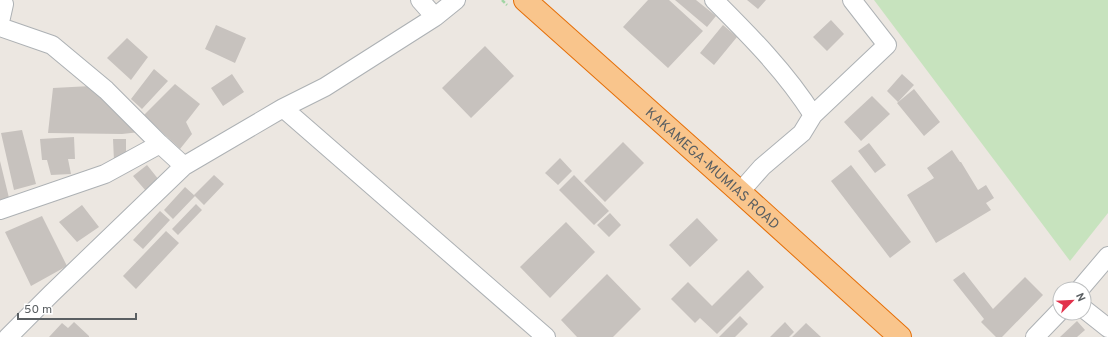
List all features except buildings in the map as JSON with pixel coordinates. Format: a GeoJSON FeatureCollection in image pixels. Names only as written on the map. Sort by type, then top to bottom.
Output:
{"type":"FeatureCollection","features":[{"type":"Feature","properties":{"kind":"highway","name":"KAKAMEGA-MUMIAS ROAD"},"geometry":{"type":"LineString","coordinates":[[525,0],[900,337]]}},
{"type":"Feature","properties":{"kind":"street"},"geometry":{"type":"LineString","coordinates":[[0,22],[4,4],[2,0]]}},
{"type":"Feature","properties":{"kind":"street"},"geometry":{"type":"LineString","coordinates":[[420,0],[435,17]]}},
{"type":"Feature","properties":{"kind":"street"},"geometry":{"type":"LineString","coordinates":[[8,337],[184,166],[283,108],[325,87],[435,17],[456,0]]}},
{"type":"Feature","properties":{"kind":"street"},"geometry":{"type":"LineString","coordinates":[[714,0],[776,64],[804,99],[813,115]]}},
{"type":"Feature","properties":{"kind":"street"},"geometry":{"type":"LineString","coordinates":[[740,192],[762,167],[802,133],[813,115],[887,45],[852,0]]}},
{"type":"Feature","properties":{"kind":"street"},"geometry":{"type":"LineString","coordinates":[[0,27],[52,45],[106,90],[184,166]]}},
{"type":"Feature","properties":{"kind":"street"},"geometry":{"type":"LineString","coordinates":[[283,108],[546,337]]}},
{"type":"Feature","properties":{"kind":"street"},"geometry":{"type":"LineString","coordinates":[[0,210],[105,174],[160,144]]}},
{"type":"Feature","properties":{"kind":"street"},"geometry":{"type":"LineString","coordinates":[[1087,281],[1108,256]]}},
{"type":"Feature","properties":{"kind":"street"},"geometry":{"type":"LineString","coordinates":[[1092,315],[1108,328]]}},
{"type":"Feature","properties":{"kind":"street"},"geometry":{"type":"LineString","coordinates":[[1035,337],[1052,319]]}},
{"type":"Feature","properties":{"kind":"green space"},"geometry":{"type":"Polygon","coordinates":[[[874,0],[1108,0],[1108,213],[1070,261],[874,0]]]}}]}
